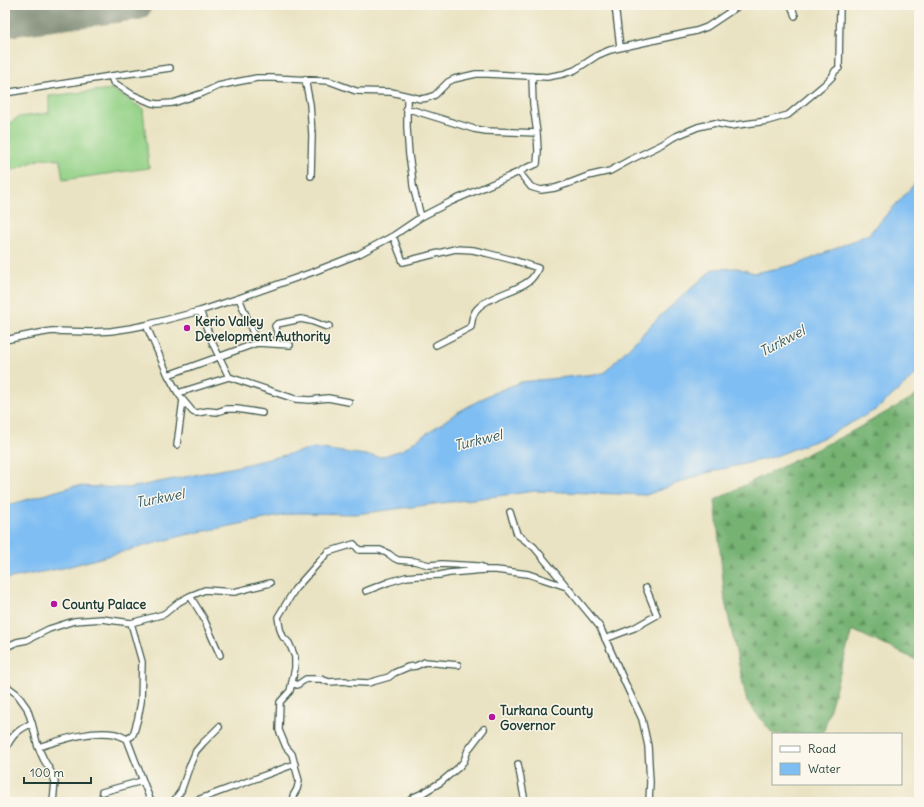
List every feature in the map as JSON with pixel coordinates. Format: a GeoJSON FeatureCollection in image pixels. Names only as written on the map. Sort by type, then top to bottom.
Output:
{"type":"FeatureCollection","features":[{"type":"Feature","properties":{"kind":"street"},"geometry":{"type":"LineString","coordinates":[[615,5],[620,47]]}},
{"type":"Feature","properties":{"kind":"street"},"geometry":{"type":"LineString","coordinates":[[111,76],[113,82],[133,95],[158,104],[173,103],[203,93],[218,86],[263,78],[329,81],[356,90],[391,92],[418,99],[427,98],[435,94],[448,82],[454,79],[476,74],[482,73],[547,77],[563,74],[575,70],[598,55],[620,47],[696,31],[707,27],[740,5]]}},
{"type":"Feature","properties":{"kind":"street"},"geometry":{"type":"LineString","coordinates":[[791,5],[794,16]]}},
{"type":"Feature","properties":{"kind":"street"},"geometry":{"type":"LineString","coordinates":[[519,172],[531,187],[541,190],[555,188],[588,176],[610,171],[674,137],[698,127],[715,123],[730,126],[767,121],[788,115],[825,84],[839,68],[840,5]]}},
{"type":"Feature","properties":{"kind":"street"},"geometry":{"type":"LineString","coordinates":[[5,93],[170,68]]}},
{"type":"Feature","properties":{"kind":"street"},"geometry":{"type":"LineString","coordinates":[[5,340],[52,331],[111,331],[146,325],[200,311],[240,298],[359,254],[393,236],[421,217],[450,202],[537,164],[537,133],[533,104],[532,76]]}},
{"type":"Feature","properties":{"kind":"street"},"geometry":{"type":"LineString","coordinates":[[305,79],[310,104],[312,135],[311,176]]}},
{"type":"Feature","properties":{"kind":"street"},"geometry":{"type":"LineString","coordinates":[[407,96],[406,108],[408,144],[413,186],[421,217]]}},
{"type":"Feature","properties":{"kind":"street"},"geometry":{"type":"LineString","coordinates":[[406,108],[474,128],[537,133]]}},
{"type":"Feature","properties":{"kind":"street"},"geometry":{"type":"LineString","coordinates":[[393,236],[403,262],[455,249],[473,250],[538,268],[530,280],[516,288],[488,300],[478,307],[473,316],[471,327],[436,345]]}},
{"type":"Feature","properties":{"kind":"street"},"geometry":{"type":"LineString","coordinates":[[240,298],[257,343]]}},
{"type":"Feature","properties":{"kind":"street"},"geometry":{"type":"LineString","coordinates":[[200,311],[229,377]]}},
{"type":"Feature","properties":{"kind":"street"},"geometry":{"type":"LineString","coordinates":[[276,344],[278,334],[275,326],[277,324],[301,319],[327,327],[329,326]]}},
{"type":"Feature","properties":{"kind":"street"},"geometry":{"type":"LineString","coordinates":[[146,325],[168,375],[178,393],[193,412],[217,412],[226,409],[262,413]]}},
{"type":"Feature","properties":{"kind":"street"},"geometry":{"type":"LineString","coordinates":[[168,375],[257,343],[290,345]]}},
{"type":"Feature","properties":{"kind":"street"},"geometry":{"type":"LineString","coordinates":[[178,393],[229,377],[295,399],[310,400],[328,398],[349,402]]}},
{"type":"Feature","properties":{"kind":"street"},"geometry":{"type":"LineString","coordinates":[[177,445],[183,400]]}},
{"type":"Feature","properties":{"kind":"street"},"geometry":{"type":"LineString","coordinates":[[510,512],[517,534],[534,547],[600,627],[642,718],[648,746],[650,774],[649,802]]}},
{"type":"Feature","properties":{"kind":"street"},"geometry":{"type":"LineString","coordinates":[[293,802],[299,781],[292,754],[286,747],[279,730],[280,702],[290,691],[295,668],[295,657],[290,643],[283,637],[278,617],[295,589],[328,552],[354,544],[359,550],[380,550],[394,558],[402,560],[428,564],[478,566],[482,567],[484,570]]}},
{"type":"Feature","properties":{"kind":"street"},"geometry":{"type":"LineString","coordinates":[[366,591],[406,577],[484,570],[528,574],[567,587]]}},
{"type":"Feature","properties":{"kind":"street"},"geometry":{"type":"LineString","coordinates":[[5,646],[6,647],[17,642],[27,640],[49,629],[74,621],[102,619],[131,623],[164,614],[179,602],[205,590],[234,592],[270,583]]}},
{"type":"Feature","properties":{"kind":"street"},"geometry":{"type":"LineString","coordinates":[[605,639],[634,628],[657,614],[646,588]]}},
{"type":"Feature","properties":{"kind":"street"},"geometry":{"type":"LineString","coordinates":[[190,596],[203,618],[220,655]]}},
{"type":"Feature","properties":{"kind":"street"},"geometry":{"type":"LineString","coordinates":[[127,739],[132,736],[134,732],[141,702],[142,662],[131,623]]}},
{"type":"Feature","properties":{"kind":"street"},"geometry":{"type":"LineString","coordinates":[[292,682],[297,685],[306,679],[321,678],[329,682],[346,681],[368,683],[389,677],[425,662],[458,665]]}},
{"type":"Feature","properties":{"kind":"street"},"geometry":{"type":"LineString","coordinates":[[5,685],[17,694],[26,708],[38,747],[55,781],[53,802]]}},
{"type":"Feature","properties":{"kind":"street"},"geometry":{"type":"LineString","coordinates":[[5,752],[12,737],[23,728],[32,724]]}},
{"type":"Feature","properties":{"kind":"street"},"geometry":{"type":"LineString","coordinates":[[173,802],[181,791],[196,752],[219,727]]}},
{"type":"Feature","properties":{"kind":"street"},"geometry":{"type":"LineString","coordinates":[[408,802],[441,782],[459,767],[464,761],[468,750],[484,729]]}},
{"type":"Feature","properties":{"kind":"street"},"geometry":{"type":"LineString","coordinates":[[38,747],[70,738],[94,734],[116,734],[127,739],[151,802]]}},
{"type":"Feature","properties":{"kind":"street"},"geometry":{"type":"LineString","coordinates":[[192,802],[295,764]]}},
{"type":"Feature","properties":{"kind":"street"},"geometry":{"type":"LineString","coordinates":[[518,764],[525,802]]}},
{"type":"Feature","properties":{"kind":"street"},"geometry":{"type":"LineString","coordinates":[[102,792],[142,781]]}},
{"type":"Feature","properties":{"kind":"street"},"geometry":{"type":"LineString","coordinates":[[914,802],[919,802]]}},
{"type":"Feature","properties":{"kind":"green space"},"geometry":{"type":"Polygon","coordinates":[[[112,89],[143,109],[149,168],[63,180],[60,160],[43,158],[10,171],[5,160],[5,126],[19,117],[49,113],[49,96],[112,89]]]}},
{"type":"Feature","properties":{"kind":"green space"},"geometry":{"type":"Polygon","coordinates":[[[919,392],[919,661],[852,630],[823,733],[772,733],[747,702],[725,601],[715,500],[851,432],[917,395],[919,392]]]}},
{"type":"Feature","properties":{"kind":"water","name":"Turkwel"},"geometry":{"type":"Polygon","coordinates":[[[919,179],[919,371],[877,409],[825,437],[773,457],[706,473],[646,495],[536,491],[356,514],[295,513],[185,535],[63,568],[5,579],[5,506],[74,486],[129,488],[235,467],[314,448],[380,457],[402,450],[458,412],[491,394],[521,382],[604,373],[659,317],[713,269],[737,268],[754,273],[799,264],[869,234],[919,179]]]}},
{"type":"Feature","properties":{"kind":"runway"},"geometry":{"type":"LineString","coordinates":[[5,22],[137,5]]}},
{"type":"Feature","properties":{"kind":"place","name":"Kerio Valley Development Authority"},"geometry":{"type":"Point","coordinates":[187,328]}},
{"type":"Feature","properties":{"kind":"place","name":"County Palace"},"geometry":{"type":"Point","coordinates":[54,604]}},
{"type":"Feature","properties":{"kind":"place","name":"Turkana County Governor"},"geometry":{"type":"Point","coordinates":[492,717]}}]}
